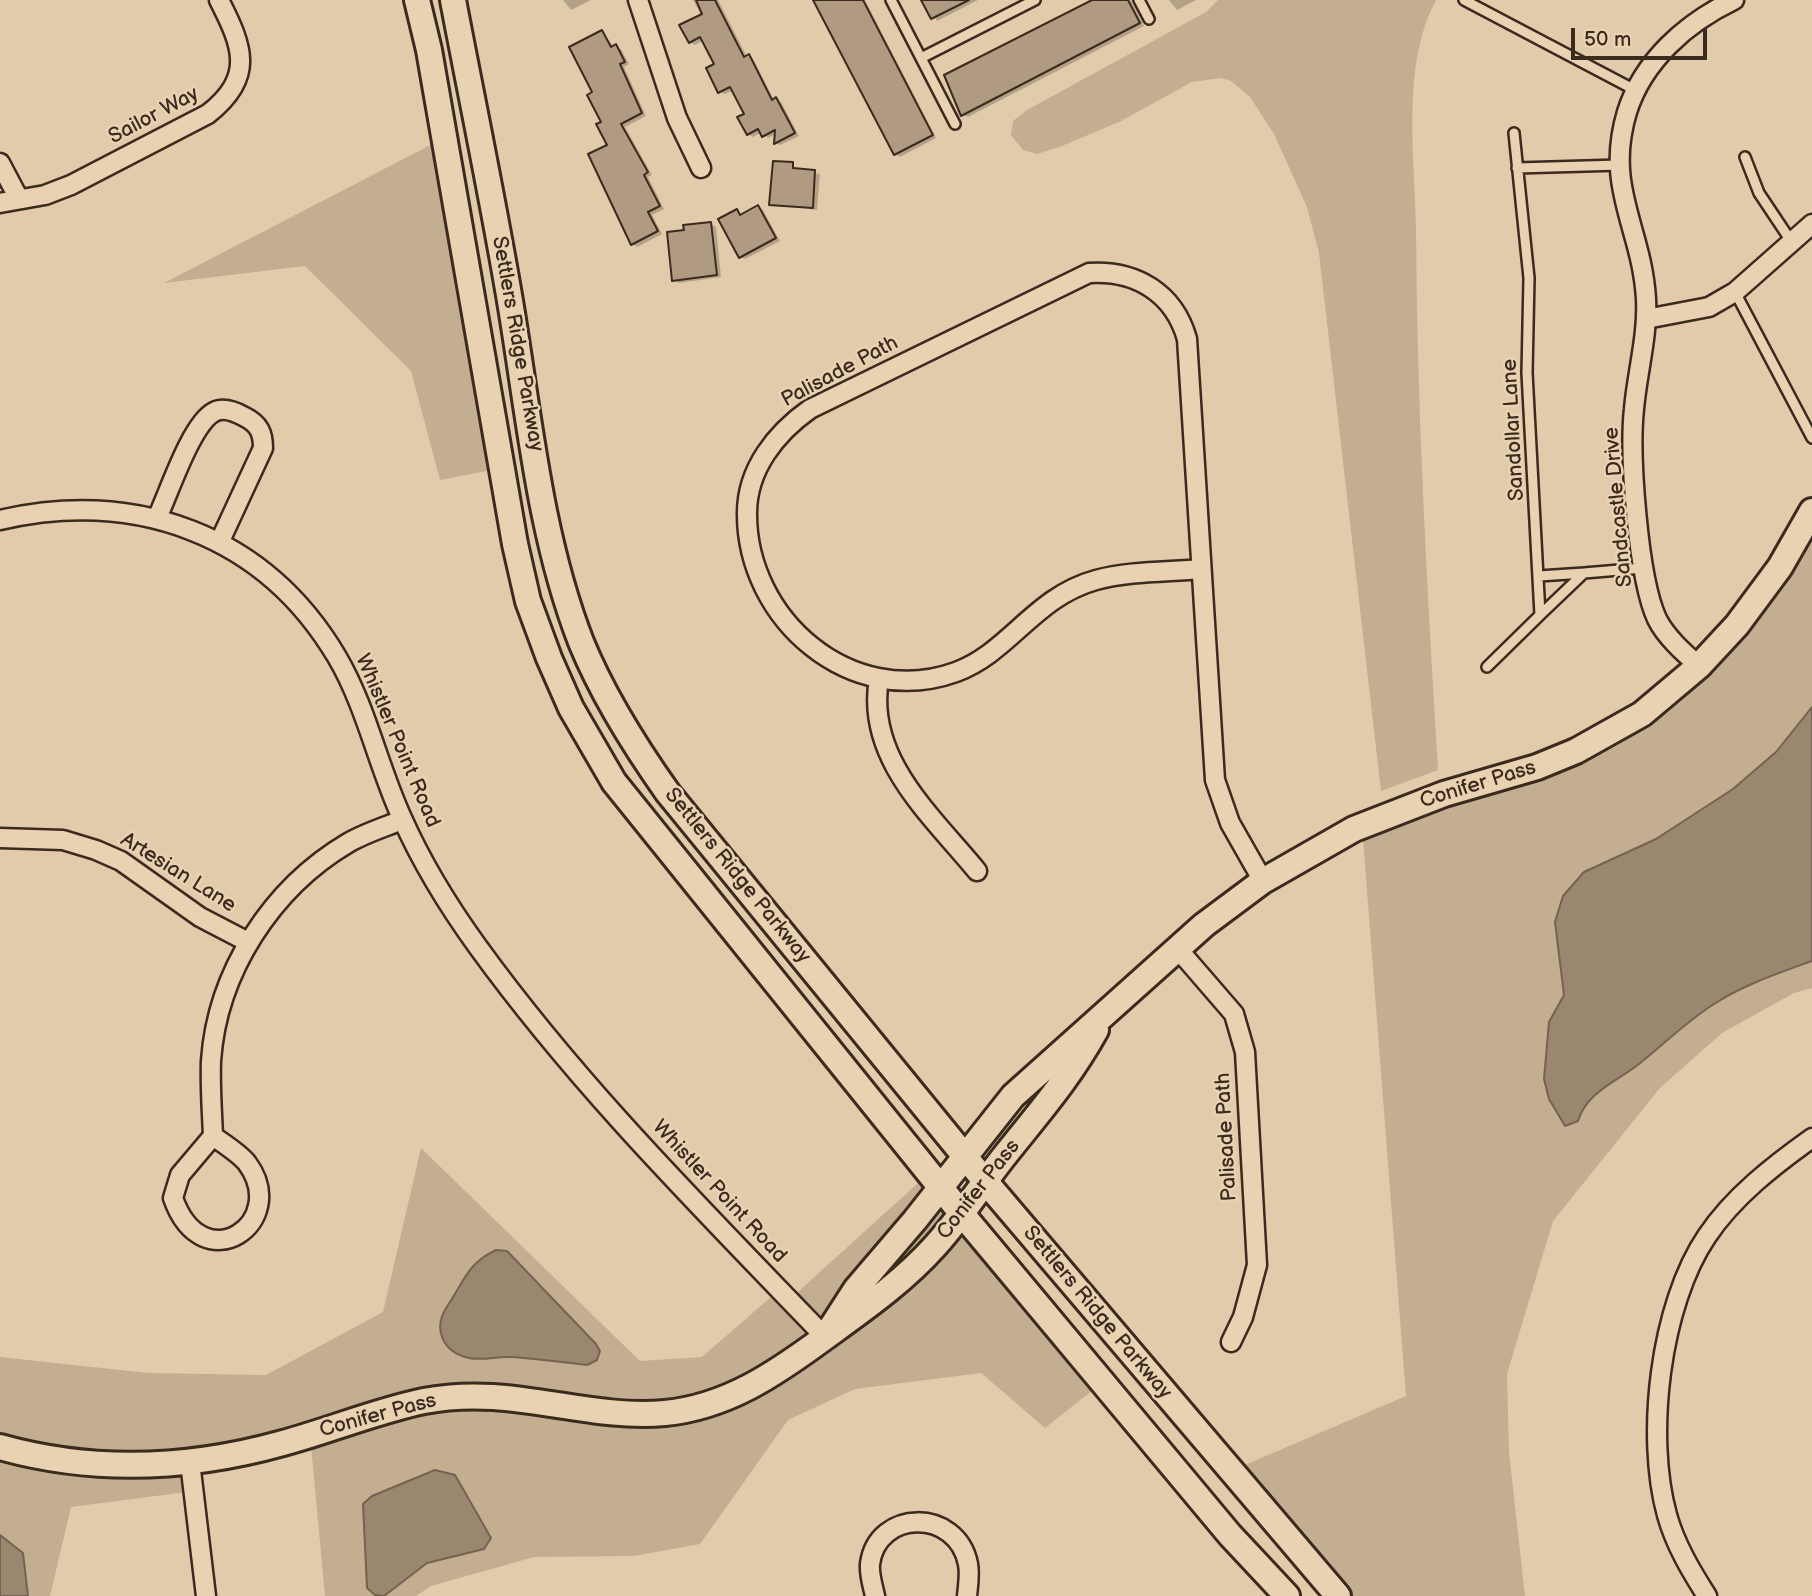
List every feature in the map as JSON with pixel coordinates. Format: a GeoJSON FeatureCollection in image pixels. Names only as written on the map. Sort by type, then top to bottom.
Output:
{"type":"FeatureCollection","features":[{"type":"Feature","properties":{"kind":"street","name":"Sailor Way"},"geometry":{"type":"LineString","coordinates":[[0,203],[45,195],[71,185],[208,114],[222,103],[235,85],[241,66],[241,50],[219,0]]}},
{"type":"Feature","properties":{"kind":"street","name":"Settlers Ridge Parkway"},"geometry":{"type":"LineString","coordinates":[[416,0],[429,50],[515,544],[528,601],[571,708],[614,782],[941,1188],[1230,1535],[1287,1596]]}},
{"type":"Feature","properties":{"kind":"street","name":"Settlers Ridge Parkway"},"geometry":{"type":"LineString","coordinates":[[453,0],[481,132],[552,542],[572,615],[601,687],[642,757],[668,793],[985,1181],[1338,1596]]}},
{"type":"Feature","properties":{"kind":"street"},"geometry":{"type":"LineString","coordinates":[[638,0],[677,118],[701,168]]}},
{"type":"Feature","properties":{"kind":"street","name":"Sandcastle Drive"},"geometry":{"type":"LineString","coordinates":[[1699,666],[1658,620],[1643,568],[1633,412],[1646,318],[1643,276],[1623,205],[1620,165],[1622,136],[1635,90],[1669,44],[1726,2]]}},
{"type":"Feature","properties":{"kind":"street"},"geometry":{"type":"LineString","coordinates":[[0,163],[19,199]]}},
{"type":"Feature","properties":{"kind":"street"},"geometry":{"type":"LineString","coordinates":[[1646,318],[1709,307],[1735,292],[1812,224]]}},
{"type":"Feature","properties":{"kind":"street","name":"Palisade Path"},"geometry":{"type":"LineString","coordinates":[[1201,569],[1096,580],[1049,602],[996,649],[957,671],[907,681],[878,678],[842,668],[815,651],[777,611],[753,560],[746,521],[755,475],[766,450],[786,426],[810,409],[1089,273],[1109,272],[1142,281],[1159,292],[1182,321],[1187,339],[1215,780],[1230,823],[1263,881]]}},
{"type":"Feature","properties":{"kind":"street"},"geometry":{"type":"LineString","coordinates":[[157,518],[199,425],[216,410],[227,410],[258,425],[263,435],[263,447],[220,541]]}},
{"type":"Feature","properties":{"kind":"street","name":"Whistler Point Road"},"geometry":{"type":"LineString","coordinates":[[0,520],[55,510],[86,508],[157,518],[220,541],[278,583],[325,638],[348,677],[402,820],[467,932],[528,1012],[608,1107],[825,1337]]}},
{"type":"Feature","properties":{"kind":"street","name":"Conifer Pass"},"geometry":{"type":"LineString","coordinates":[[825,1337],[856,1289],[941,1188],[1013,1096],[1177,948],[1230,904],[1263,881],[1354,829],[1394,812],[1576,751],[1643,714],[1699,666],[1758,600],[1812,511]]}},
{"type":"Feature","properties":{"kind":"street"},"geometry":{"type":"LineString","coordinates":[[878,678],[875,710],[891,761],[977,871]]}},
{"type":"Feature","properties":{"kind":"street"},"geometry":{"type":"LineString","coordinates":[[213,1136],[247,1163],[259,1199],[257,1217],[245,1231],[225,1240],[206,1238],[190,1231],[173,1198],[180,1175],[213,1136],[211,1059],[231,977],[248,942],[293,886],[349,842],[402,820]]}},
{"type":"Feature","properties":{"kind":"street","name":"Artesian Lane"},"geometry":{"type":"LineString","coordinates":[[0,838],[63,840],[96,850],[121,861],[200,916],[248,942]]}},
{"type":"Feature","properties":{"kind":"street","name":"Palisade Path"},"geometry":{"type":"LineString","coordinates":[[1177,948],[1234,1014],[1245,1052],[1257,1265],[1243,1317],[1231,1342]]}},
{"type":"Feature","properties":{"kind":"street","name":"Conifer Pass"},"geometry":{"type":"LineString","coordinates":[[0,1447],[52,1460],[94,1465],[190,1462],[285,1443],[376,1413],[444,1397],[518,1397],[640,1414],[699,1408],[737,1394],[776,1374],[902,1280],[962,1214],[985,1181],[1055,1097],[1104,1016]]}},
{"type":"Feature","properties":{"kind":"street"},"geometry":{"type":"LineString","coordinates":[[1707,1596],[1685,1560],[1667,1515],[1656,1423],[1662,1363],[1677,1300],[1706,1236],[1753,1183],[1812,1138]]}},
{"type":"Feature","properties":{"kind":"street"},"geometry":{"type":"LineString","coordinates":[[190,1462],[206,1596]]}},
{"type":"Feature","properties":{"kind":"street"},"geometry":{"type":"LineString","coordinates":[[875,1596],[870,1563],[883,1537],[895,1528],[926,1522],[942,1526],[955,1536],[963,1549],[968,1563],[967,1596]]}},
{"type":"Feature","properties":{"kind":"lane"},"geometry":{"type":"LineString","coordinates":[[891,0],[955,124]]}},
{"type":"Feature","properties":{"kind":"lane"},"geometry":{"type":"LineString","coordinates":[[921,58],[1035,0]]}},
{"type":"Feature","properties":{"kind":"lane"},"geometry":{"type":"LineString","coordinates":[[1139,0],[1149,19]]}},
{"type":"Feature","properties":{"kind":"lane"},"geometry":{"type":"LineString","coordinates":[[1464,0],[1635,90]]}},
{"type":"Feature","properties":{"kind":"lane","name":"Sandollar Lane"},"geometry":{"type":"LineString","coordinates":[[1514,133],[1529,278],[1527,373],[1540,615]]}},
{"type":"Feature","properties":{"kind":"lane"},"geometry":{"type":"LineString","coordinates":[[1745,157],[1759,193],[1791,241]]}},
{"type":"Feature","properties":{"kind":"lane"},"geometry":{"type":"LineString","coordinates":[[1517,168],[1620,165]]}},
{"type":"Feature","properties":{"kind":"lane"},"geometry":{"type":"LineString","coordinates":[[1735,292],[1812,438]]}},
{"type":"Feature","properties":{"kind":"lane"},"geometry":{"type":"LineString","coordinates":[[1539,576],[1643,568]]}},
{"type":"Feature","properties":{"kind":"lane"},"geometry":{"type":"LineString","coordinates":[[1486,667],[1584,573]]}},
{"type":"Feature","properties":{"kind":"shaded area"},"geometry":{"type":"Polygon","coordinates":[[[1218,0],[1436,0],[1418,53],[1412,112],[1420,432],[1438,770],[1381,791],[1319,253],[1307,207],[1274,134],[1250,97],[1231,81],[1221,78],[1192,82],[1121,121],[1037,154],[1023,150],[1011,135],[1013,121],[1027,110],[1206,12],[1218,0]]]}},
{"type":"Feature","properties":{"kind":"shaded area"},"geometry":{"type":"Polygon","coordinates":[[[444,138],[502,468],[440,480],[411,371],[305,266],[164,283],[444,138]]]}},
{"type":"Feature","properties":{"kind":"shaded area"},"geometry":{"type":"Polygon","coordinates":[[[1812,511],[1812,988],[1794,993],[1722,1033],[1660,1088],[1553,1221],[1507,1374],[1509,1452],[1525,1596],[1338,1596],[1231,1471],[1406,1396],[1362,826],[1492,781],[1679,684],[1812,511]]]}},
{"type":"Feature","properties":{"kind":"shaded area"},"geometry":{"type":"Polygon","coordinates":[[[1812,707],[1812,961],[1749,985],[1714,1004],[1639,1064],[1603,1088],[1588,1102],[1578,1121],[1565,1126],[1549,1099],[1544,1079],[1549,1022],[1564,995],[1555,922],[1563,896],[1584,872],[1656,839],[1733,789],[1776,752],[1812,707]]]}},
{"type":"Feature","properties":{"kind":"shaded area"},"geometry":{"type":"Polygon","coordinates":[[[421,1148],[640,1361],[702,1357],[779,1290],[789,1300],[929,1173],[1103,1382],[1045,1428],[981,1373],[855,1389],[788,1420],[700,1544],[634,1556],[534,1557],[431,1586],[416,1596],[325,1596],[310,1435],[191,1462],[194,1491],[71,1507],[50,1596],[0,1596],[0,1357],[148,1373],[266,1375],[383,1312],[421,1148]]]}},
{"type":"Feature","properties":{"kind":"shaded area"},"geometry":{"type":"Polygon","coordinates":[[[496,1250],[507,1251],[596,1344],[600,1351],[597,1360],[587,1365],[512,1357],[474,1359],[460,1355],[446,1345],[440,1330],[443,1314],[473,1267],[496,1250]]]}},
{"type":"Feature","properties":{"kind":"shaded area"},"geometry":{"type":"Polygon","coordinates":[[[435,1470],[455,1475],[491,1538],[484,1549],[427,1563],[384,1596],[375,1595],[367,1588],[363,1504],[372,1496],[435,1470]]]}},
{"type":"Feature","properties":{"kind":"shaded area"},"geometry":{"type":"Polygon","coordinates":[[[0,1535],[23,1553],[28,1596],[0,1596],[0,1535]]]}},
{"type":"Feature","properties":{"kind":"building"},"geometry":{"type":"Polygon","coordinates":[[[696,0],[715,0],[744,57],[749,54],[772,100],[776,97],[795,133],[774,144],[775,130],[762,137],[758,129],[747,135],[737,117],[744,114],[730,87],[718,93],[706,68],[714,64],[700,37],[689,43],[679,25],[702,14],[696,0]]]}},
{"type":"Feature","properties":{"kind":"building"},"geometry":{"type":"Polygon","coordinates":[[[813,0],[863,0],[933,135],[894,155],[813,0]]]}},
{"type":"Feature","properties":{"kind":"building"},"geometry":{"type":"Polygon","coordinates":[[[921,0],[969,0],[931,19],[921,0]]]}},
{"type":"Feature","properties":{"kind":"building"},"geometry":{"type":"Polygon","coordinates":[[[1092,0],[1128,0],[1140,23],[961,116],[944,75],[1092,0]]]}},
{"type":"Feature","properties":{"kind":"building"},"geometry":{"type":"Polygon","coordinates":[[[602,30],[611,47],[616,44],[625,62],[620,64],[642,113],[621,124],[648,172],[644,175],[660,206],[648,212],[658,231],[631,245],[588,154],[607,145],[596,124],[601,122],[587,95],[592,92],[569,47],[602,30]]]}},
{"type":"Feature","properties":{"kind":"building"},"geometry":{"type":"Polygon","coordinates":[[[773,161],[793,162],[793,168],[815,170],[813,208],[769,205],[773,161]]]}},
{"type":"Feature","properties":{"kind":"building"},"geometry":{"type":"Polygon","coordinates":[[[758,205],[776,238],[739,258],[718,219],[737,209],[740,215],[758,205]]]}},
{"type":"Feature","properties":{"kind":"building"},"geometry":{"type":"Polygon","coordinates":[[[711,222],[717,275],[672,281],[667,232],[684,230],[683,225],[711,222]]]}}]}
